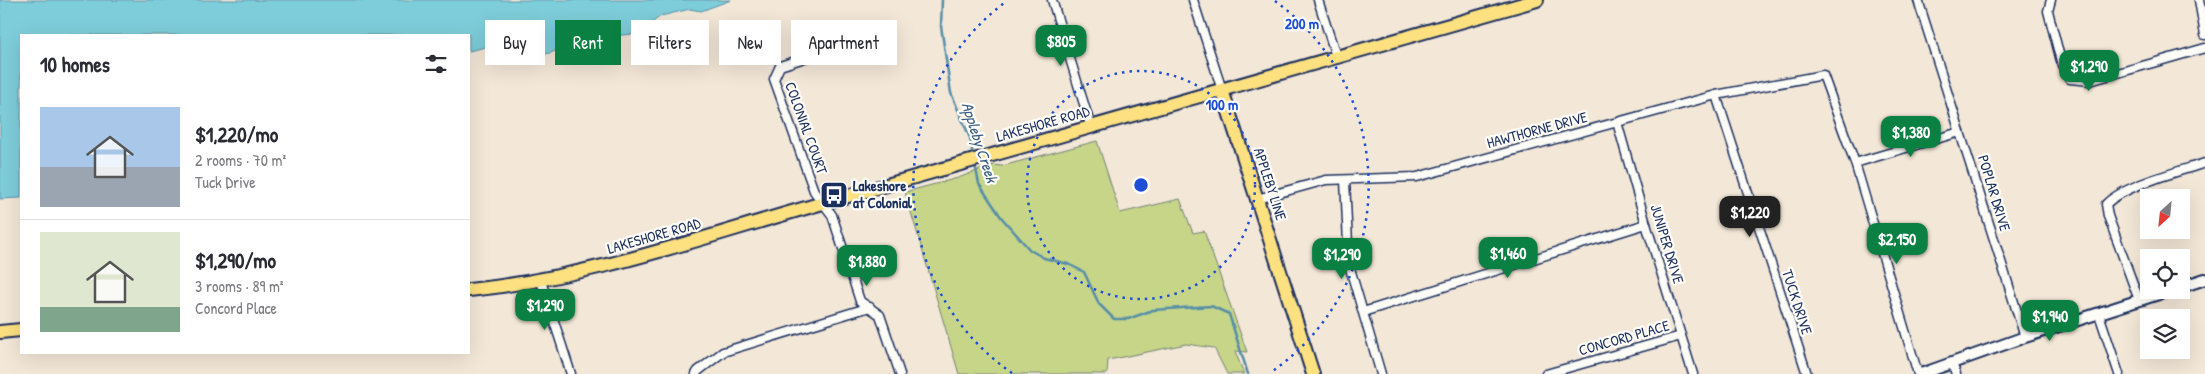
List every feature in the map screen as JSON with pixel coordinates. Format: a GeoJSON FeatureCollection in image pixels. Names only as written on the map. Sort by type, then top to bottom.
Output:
{"type":"FeatureCollection","features":[{"type":"Feature","properties":{"kind":"main road","name":"LAKESHORE ROAD"},"geometry":{"type":"LineString","coordinates":[[470,290],[541,281],[601,268],[823,203],[1337,59],[1537,0]]}},
{"type":"Feature","properties":{"kind":"main road","name":"APPLEBY LINE"},"geometry":{"type":"LineString","coordinates":[[1222,90],[1313,374]]}},
{"type":"Feature","properties":{"kind":"main road"},"geometry":{"type":"LineString","coordinates":[[0,332],[20,330]]}},
{"type":"Feature","properties":{"kind":"street"},"geometry":{"type":"LineString","coordinates":[[1052,0],[1091,127]]}},
{"type":"Feature","properties":{"kind":"street"},"geometry":{"type":"LineString","coordinates":[[1193,0],[1222,90]]}},
{"type":"Feature","properties":{"kind":"street"},"geometry":{"type":"LineString","coordinates":[[1318,0],[1337,59]]}},
{"type":"Feature","properties":{"kind":"street","name":"POPLAR DRIVE"},"geometry":{"type":"LineString","coordinates":[[1918,0],[2025,337]]}},
{"type":"Feature","properties":{"kind":"street"},"geometry":{"type":"LineString","coordinates":[[2051,0],[2048,11],[2062,65],[2070,79],[2090,81],[2205,48]]}},
{"type":"Feature","properties":{"kind":"street"},"geometry":{"type":"LineString","coordinates":[[2199,0],[2205,35]]}},
{"type":"Feature","properties":{"kind":"street","name":"COLONIAL COURT"},"geometry":{"type":"LineString","coordinates":[[791,62],[780,66],[774,79],[814,191],[832,215],[860,301],[880,315],[900,374]]}},
{"type":"Feature","properties":{"kind":"street","name":"HAWTHORNE DRIVE"},"geometry":{"type":"LineString","coordinates":[[1257,199],[1318,182],[1417,177],[1716,95],[1823,75],[1855,163]]}},
{"type":"Feature","properties":{"kind":"street","name":"TUCK DRIVE"},"geometry":{"type":"LineString","coordinates":[[1716,95],[1806,374]]}},
{"type":"Feature","properties":{"kind":"street","name":"JUNIPER DRIVE"},"geometry":{"type":"LineString","coordinates":[[1618,122],[1646,224],[1693,374]]}},
{"type":"Feature","properties":{"kind":"street"},"geometry":{"type":"LineString","coordinates":[[1960,132],[1855,163],[1920,374],[2142,299]]}},
{"type":"Feature","properties":{"kind":"street"},"geometry":{"type":"LineString","coordinates":[[2139,300],[2108,216],[2106,204],[2113,197],[2126,191],[2205,163]]}},
{"type":"Feature","properties":{"kind":"street"},"geometry":{"type":"LineString","coordinates":[[1345,180],[1349,265],[1381,374]]}},
{"type":"Feature","properties":{"kind":"street"},"geometry":{"type":"LineString","coordinates":[[1363,312],[1646,224]]}},
{"type":"Feature","properties":{"kind":"street"},"geometry":{"type":"LineString","coordinates":[[2190,284],[2205,279]]}},
{"type":"Feature","properties":{"kind":"street"},"geometry":{"type":"LineString","coordinates":[[541,281],[571,374]]}},
{"type":"Feature","properties":{"kind":"street"},"geometry":{"type":"LineString","coordinates":[[696,374],[724,352],[870,307]]}},
{"type":"Feature","properties":{"kind":"street"},"geometry":{"type":"LineString","coordinates":[[2099,314],[2119,374]]}},
{"type":"Feature","properties":{"kind":"street","name":"CONCORD PLACE"},"geometry":{"type":"LineString","coordinates":[[1546,374],[1681,336]]}},
{"type":"Feature","properties":{"kind":"street"},"geometry":{"type":"LineString","coordinates":[[1952,364],[1956,374]]}},
{"type":"Feature","properties":{"kind":"green space"},"geometry":{"type":"Polygon","coordinates":[[[1097,141],[1120,213],[1180,199],[1193,233],[1204,231],[1247,352],[1235,351],[1244,374],[1227,374],[1214,348],[1186,344],[1108,360],[1107,374],[959,374],[905,192],[958,178],[993,165],[1002,166],[1097,141]]]}},
{"type":"Feature","properties":{"kind":"water"},"geometry":{"type":"Polygon","coordinates":[[[0,0],[731,0],[701,11],[690,9],[661,16],[655,20],[631,20],[631,34],[621,35],[621,20],[555,20],[555,51],[545,54],[545,20],[485,20],[485,47],[470,51],[470,34],[20,34],[20,198],[0,199],[0,0]]]}},
{"type":"Feature","properties":{"kind":"waterway","name":"Appleby Creek"},"geometry":{"type":"LineString","coordinates":[[942,0],[941,26],[951,93],[970,138],[973,156]]}},
{"type":"Feature","properties":{"kind":"waterway","name":"Appleby Creek"},"geometry":{"type":"LineString","coordinates":[[975,164],[979,184],[1001,217],[1030,250],[1044,258],[1068,264],[1084,272],[1099,304],[1114,319],[1128,319],[1153,310],[1211,306],[1229,314],[1248,374]]}},
{"type":"Feature","properties":{"kind":"place","name":"Lakeshore at Colonial"},"geometry":{"type":"Point","coordinates":[834,195]}}]}
